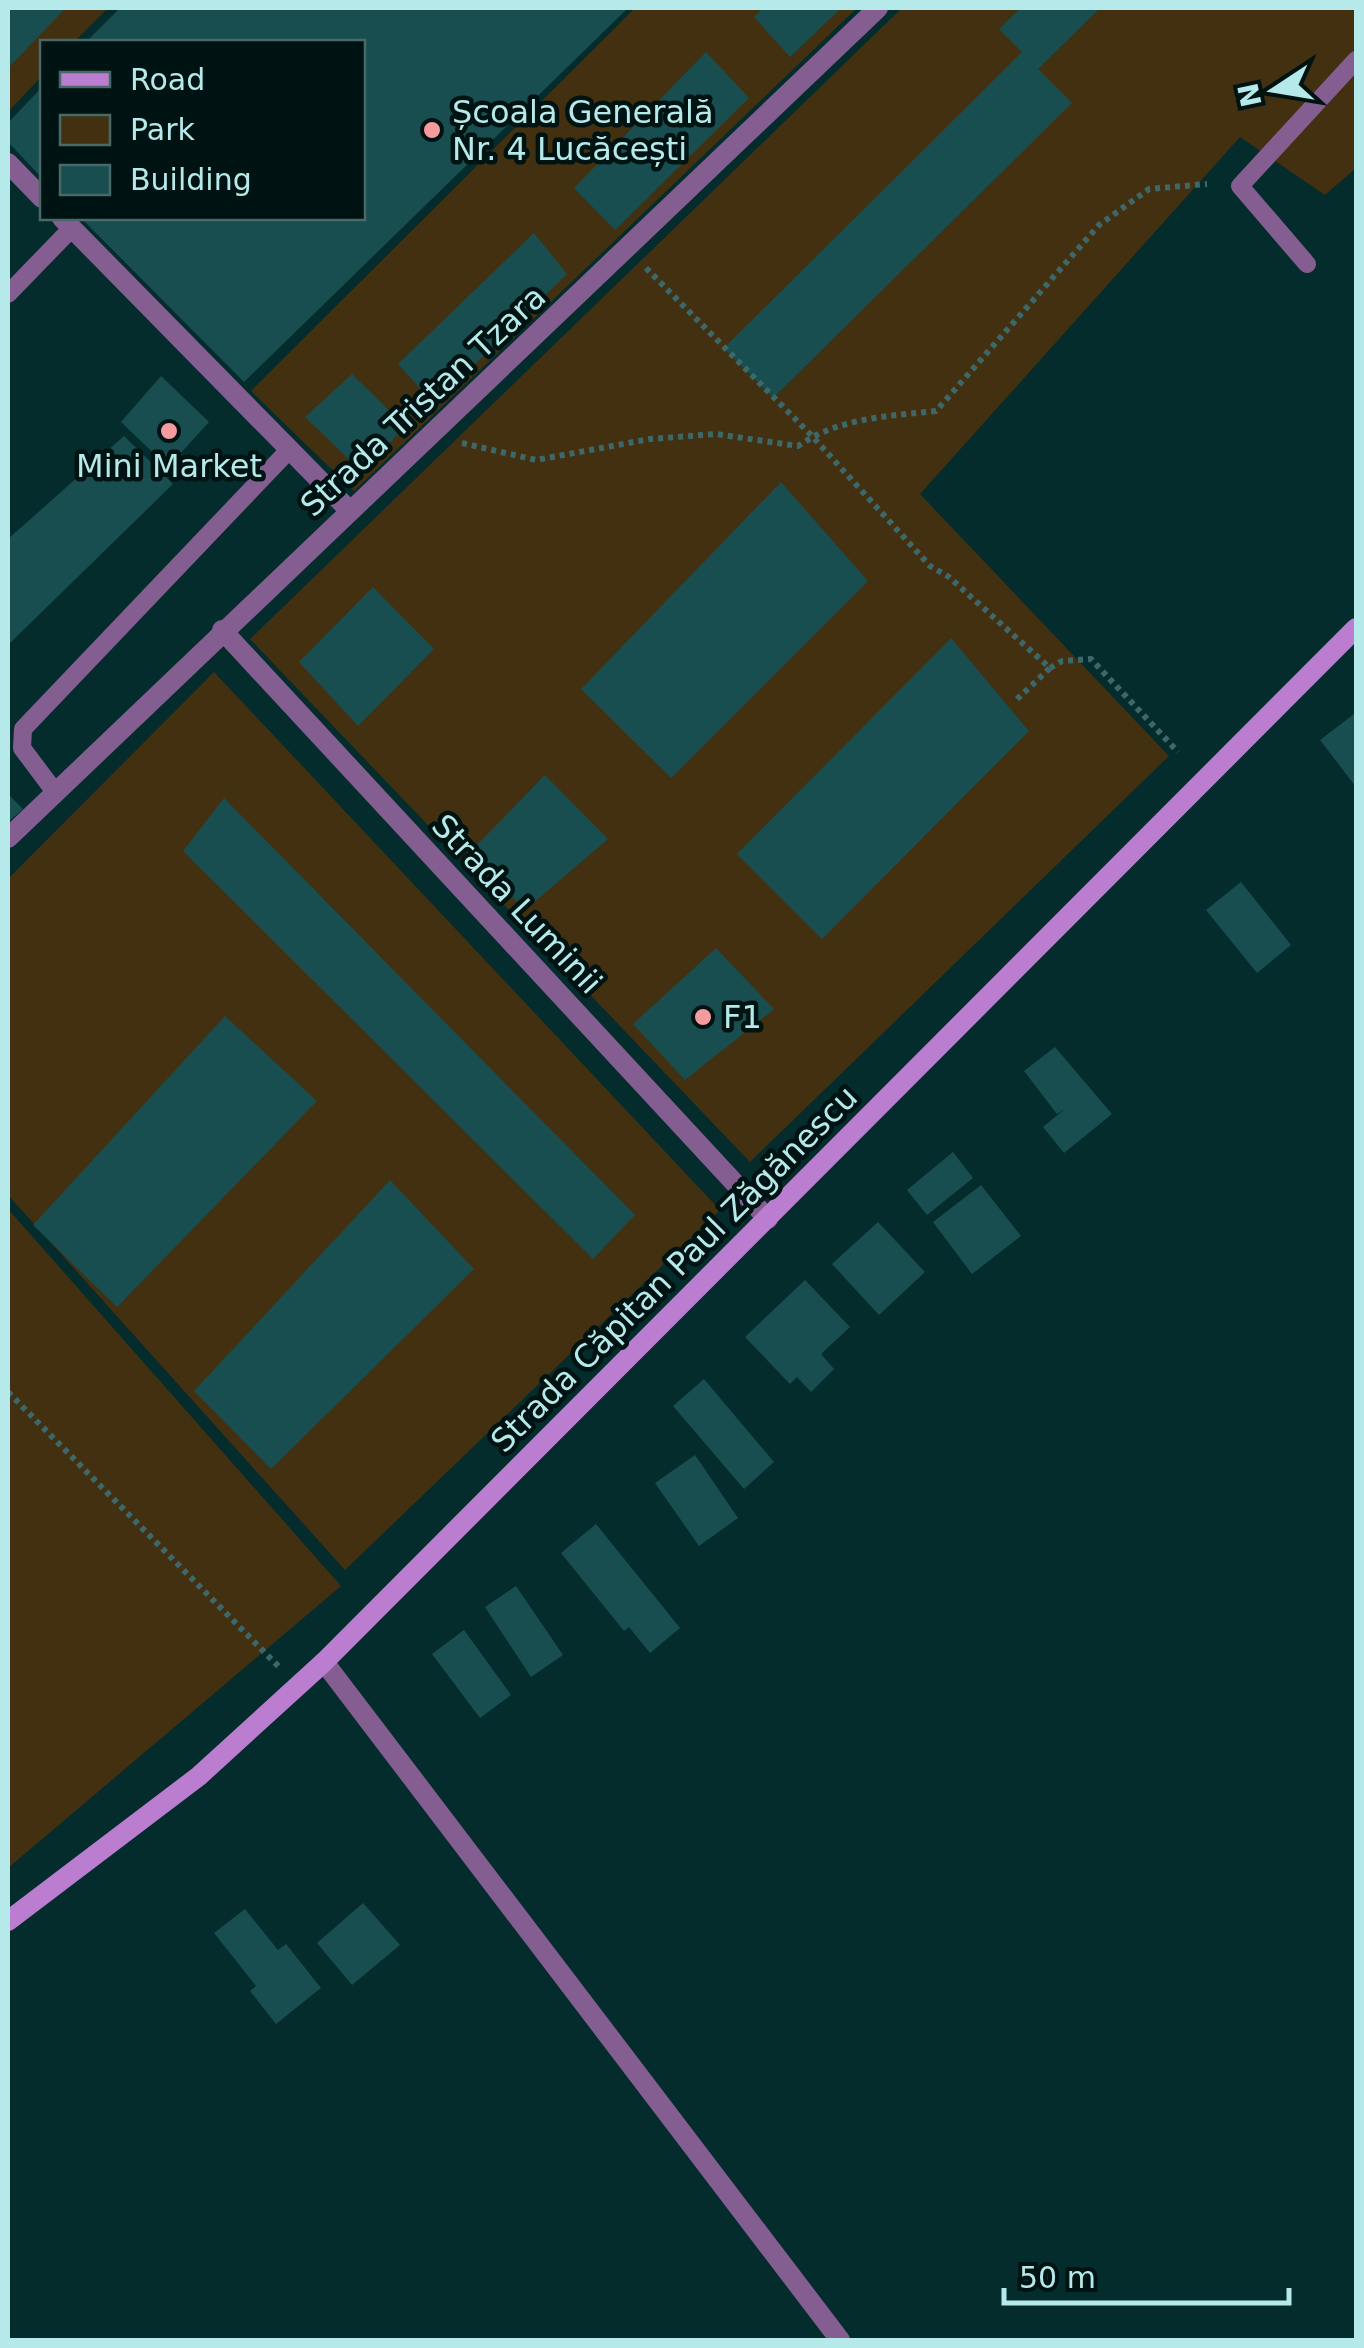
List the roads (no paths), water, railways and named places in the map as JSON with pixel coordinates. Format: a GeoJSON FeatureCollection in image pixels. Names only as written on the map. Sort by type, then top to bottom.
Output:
{"type":"FeatureCollection","features":[{"type":"Feature","properties":{"kind":"main road","name":"Strada Căpitan Paul Zăgănescu"},"geometry":{"type":"LineString","coordinates":[[8,1921],[198,1776],[324,1662],[1356,628]]}},
{"type":"Feature","properties":{"kind":"street","name":"Strada Tristan Tzara"},"geometry":{"type":"LineString","coordinates":[[8,838],[222,630],[432,438],[878,8]]}},
{"type":"Feature","properties":{"kind":"street"},"geometry":{"type":"LineString","coordinates":[[8,163],[40,196]]}},
{"type":"Feature","properties":{"kind":"street"},"geometry":{"type":"LineString","coordinates":[[67,223],[350,511]]}},
{"type":"Feature","properties":{"kind":"street","name":"Strada Luminii"},"geometry":{"type":"LineString","coordinates":[[222,630],[768,1219]]}},
{"type":"Feature","properties":{"kind":"street"},"geometry":{"type":"LineString","coordinates":[[324,1662],[840,2340]]}},
{"type":"Feature","properties":{"kind":"lane"},"geometry":{"type":"LineString","coordinates":[[1307,264],[1240,186],[1356,60]]}},
{"type":"Feature","properties":{"kind":"lane"},"geometry":{"type":"LineString","coordinates":[[8,294],[67,223]]}},
{"type":"Feature","properties":{"kind":"lane"},"geometry":{"type":"LineString","coordinates":[[55,792],[22,748],[22,729],[290,449]]}},
{"type":"Feature","properties":{"kind":"place","name":"Școala Generală Nr. 4 Lucăcești"},"geometry":{"type":"Point","coordinates":[432,130]}},
{"type":"Feature","properties":{"kind":"place","name":"Mini Market"},"geometry":{"type":"Point","coordinates":[169,431]}},
{"type":"Feature","properties":{"kind":"place","name":"F1"},"geometry":{"type":"Point","coordinates":[703,1017]}}]}
